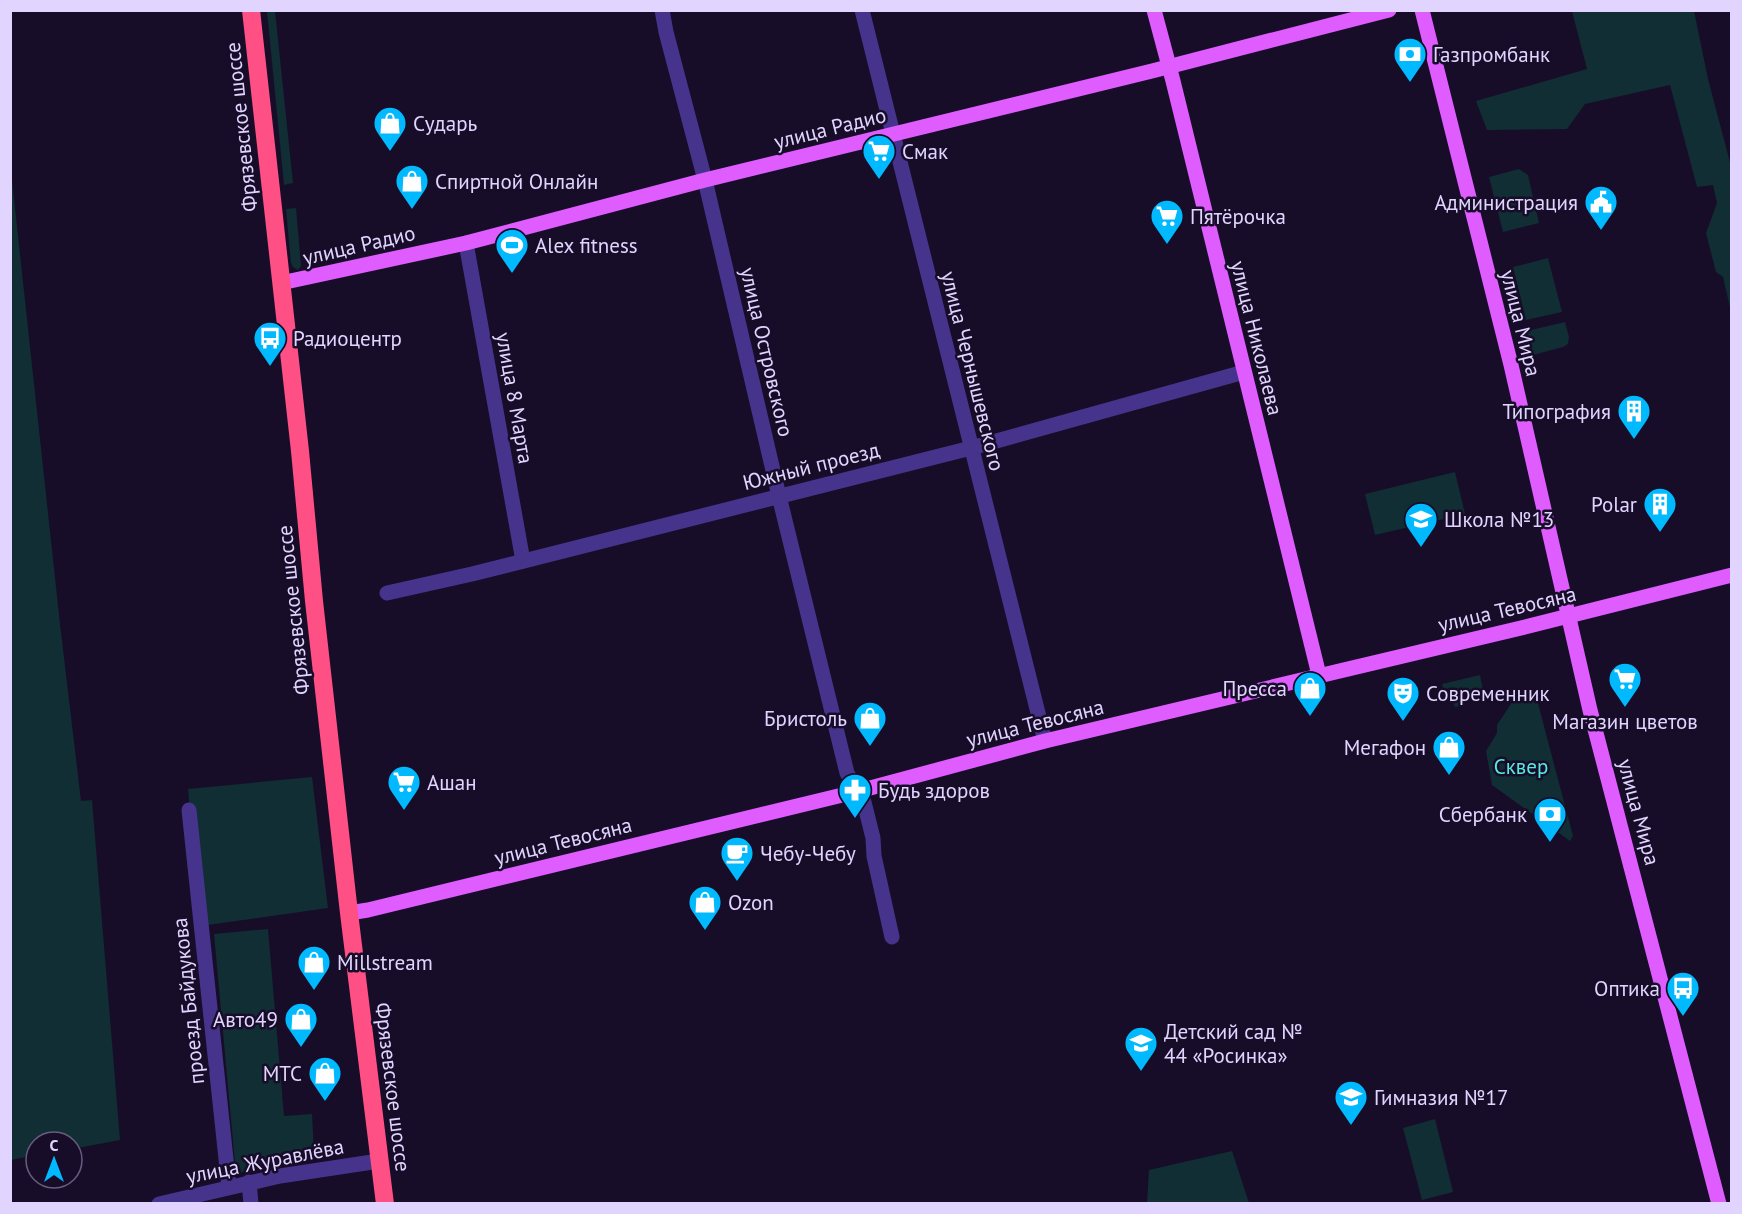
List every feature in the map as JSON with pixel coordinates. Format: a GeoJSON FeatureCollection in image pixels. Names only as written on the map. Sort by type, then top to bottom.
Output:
{"type":"FeatureCollection","features":[{"type":"Feature","properties":{"kind":"highway","name":"Фрязевское шоссе"},"geometry":{"type":"LineString","coordinates":[[251,10],[349,913],[385,1203]]}},
{"type":"Feature","properties":{"kind":"main road","name":"улица Николаева"},"geometry":{"type":"LineString","coordinates":[[1154,10],[1319,675]]}},
{"type":"Feature","properties":{"kind":"main road","name":"улица Радио"},"geometry":{"type":"LineString","coordinates":[[281,283],[466,243],[705,180],[1169,67],[1389,10]]}},
{"type":"Feature","properties":{"kind":"main road","name":"улица Мира"},"geometry":{"type":"LineString","coordinates":[[1422,10],[1511,365],[1602,754],[1719,1203]]}},
{"type":"Feature","properties":{"kind":"main road","name":"улица Тевосяна"},"geometry":{"type":"LineString","coordinates":[[349,913],[493,880],[859,790],[1045,741],[1731,575]]}},
{"type":"Feature","properties":{"kind":"street","name":"улица Островского"},"geometry":{"type":"LineString","coordinates":[[662,10],[847,773],[859,790]]}},
{"type":"Feature","properties":{"kind":"street","name":"улица Чернышевского"},"geometry":{"type":"LineString","coordinates":[[862,10],[1045,741]]}},
{"type":"Feature","properties":{"kind":"street","name":"улица 8 Марта"},"geometry":{"type":"LineString","coordinates":[[466,243],[523,561]]}},
{"type":"Feature","properties":{"kind":"street","name":"Южный проезд"},"geometry":{"type":"LineString","coordinates":[[387,593],[970,448],[1244,372]]}},
{"type":"Feature","properties":{"kind":"street"},"geometry":{"type":"LineString","coordinates":[[859,790],[873,838],[874,856],[892,938]]}},
{"type":"Feature","properties":{"kind":"street","name":"проезд Байдукова"},"geometry":{"type":"LineString","coordinates":[[189,810],[229,1187]]}},
{"type":"Feature","properties":{"kind":"street","name":"улица Журавлёва"},"geometry":{"type":"LineString","coordinates":[[159,1203],[249,1182],[380,1161]]}},
{"type":"Feature","properties":{"kind":"street"},"geometry":{"type":"LineString","coordinates":[[249,1182],[251,1203]]}},
{"type":"Feature","properties":{"kind":"green space"},"geometry":{"type":"Polygon","coordinates":[[[267,11],[275,11],[293,183],[284,185],[267,11]]]}},
{"type":"Feature","properties":{"kind":"green space"},"geometry":{"type":"Polygon","coordinates":[[[1572,11],[1694,11],[1708,79],[1731,166],[1731,312],[1723,277],[1716,272],[1706,233],[1717,203],[1713,185],[1697,187],[1670,85],[1585,104],[1567,129],[1487,130],[1476,101],[1587,69],[1572,11]]]}},
{"type":"Feature","properties":{"kind":"green space"},"geometry":{"type":"Polygon","coordinates":[[[10,162],[81,801],[92,800],[120,1140],[84,1147],[84,1130],[24,1130],[24,1157],[11,1160],[10,162]]]}},
{"type":"Feature","properties":{"kind":"green space"},"geometry":{"type":"Polygon","coordinates":[[[1519,169],[1528,175],[1539,223],[1503,232],[1489,177],[1519,169]]]}},
{"type":"Feature","properties":{"kind":"green space"},"geometry":{"type":"Polygon","coordinates":[[[296,208],[301,266],[298,270],[291,263],[286,209],[296,208]]]}},
{"type":"Feature","properties":{"kind":"green space"},"geometry":{"type":"Polygon","coordinates":[[[1548,258],[1562,312],[1526,320],[1513,267],[1548,258]]]}},
{"type":"Feature","properties":{"kind":"green space"},"geometry":{"type":"Polygon","coordinates":[[[1565,322],[1569,337],[1568,344],[1533,355],[1527,331],[1565,322]]]}},
{"type":"Feature","properties":{"kind":"green space"},"geometry":{"type":"Polygon","coordinates":[[[1455,472],[1465,514],[1375,535],[1365,494],[1455,472]]]}},
{"type":"Feature","properties":{"kind":"green space"},"geometry":{"type":"Polygon","coordinates":[[[1480,675],[1483,690],[1463,695],[1465,705],[1455,707],[1452,698],[1446,700],[1442,684],[1480,675]]]}},
{"type":"Feature","properties":{"kind":"green space","name":"Сквер"},"geometry":{"type":"Polygon","coordinates":[[[1535,692],[1573,836],[1570,841],[1492,785],[1486,751],[1497,733],[1497,725],[1516,696],[1535,692]]]}},
{"type":"Feature","properties":{"kind":"green space"},"geometry":{"type":"Polygon","coordinates":[[[312,777],[328,908],[200,926],[188,789],[312,777]]]}},
{"type":"Feature","properties":{"kind":"green space"},"geometry":{"type":"Polygon","coordinates":[[[268,929],[284,1116],[312,1114],[314,1153],[236,1174],[214,934],[268,929]]]}},
{"type":"Feature","properties":{"kind":"green space"},"geometry":{"type":"Polygon","coordinates":[[[1435,1119],[1453,1192],[1422,1200],[1403,1128],[1435,1119]]]}},
{"type":"Feature","properties":{"kind":"green space"},"geometry":{"type":"Polygon","coordinates":[[[1232,1151],[1249,1203],[1147,1203],[1149,1170],[1232,1151]]]}},
{"type":"Feature","properties":{"kind":"place","name":"Газпромбанк"},"geometry":{"type":"Point","coordinates":[1410,83]}},
{"type":"Feature","properties":{"kind":"place","name":"Сударь"},"geometry":{"type":"Point","coordinates":[390,152]}},
{"type":"Feature","properties":{"kind":"place","name":"Смак"},"geometry":{"type":"Point","coordinates":[879,180]}},
{"type":"Feature","properties":{"kind":"place","name":"Спиртной Онлайн"},"geometry":{"type":"Point","coordinates":[412,210]}},
{"type":"Feature","properties":{"kind":"place","name":"Администрация"},"geometry":{"type":"Point","coordinates":[1601,231]}},
{"type":"Feature","properties":{"kind":"place","name":"Пятёрочка"},"geometry":{"type":"Point","coordinates":[1167,245]}},
{"type":"Feature","properties":{"kind":"place","name":"Alex fitness"},"geometry":{"type":"Point","coordinates":[512,274]}},
{"type":"Feature","properties":{"kind":"place","name":"Радиоцентр"},"geometry":{"type":"Point","coordinates":[270,367]}},
{"type":"Feature","properties":{"kind":"place","name":"Типография"},"geometry":{"type":"Point","coordinates":[1634,440]}},
{"type":"Feature","properties":{"kind":"place","name":"Polar"},"geometry":{"type":"Point","coordinates":[1660,533]}},
{"type":"Feature","properties":{"kind":"place","name":"Школа №13"},"geometry":{"type":"Point","coordinates":[1421,548]}},
{"type":"Feature","properties":{"kind":"place","name":"Магазин цветов"},"geometry":{"type":"Point","coordinates":[1625,708]}},
{"type":"Feature","properties":{"kind":"place","name":"Пресса"},"geometry":{"type":"Point","coordinates":[1310,717]}},
{"type":"Feature","properties":{"kind":"place","name":"Современник"},"geometry":{"type":"Point","coordinates":[1403,722]}},
{"type":"Feature","properties":{"kind":"place","name":"Бристоль"},"geometry":{"type":"Point","coordinates":[870,747]}},
{"type":"Feature","properties":{"kind":"place","name":"Мегафон"},"geometry":{"type":"Point","coordinates":[1449,776]}},
{"type":"Feature","properties":{"kind":"place","name":"Ашан"},"geometry":{"type":"Point","coordinates":[404,811]}},
{"type":"Feature","properties":{"kind":"place","name":"Будь здоров"},"geometry":{"type":"Point","coordinates":[855,819]}},
{"type":"Feature","properties":{"kind":"place","name":"Сбербанк"},"geometry":{"type":"Point","coordinates":[1550,843]}},
{"type":"Feature","properties":{"kind":"place","name":"Чебу-Чебу"},"geometry":{"type":"Point","coordinates":[737,882]}},
{"type":"Feature","properties":{"kind":"place","name":"Ozon"},"geometry":{"type":"Point","coordinates":[705,931]}},
{"type":"Feature","properties":{"kind":"place","name":"Millstream"},"geometry":{"type":"Point","coordinates":[314,991]}},
{"type":"Feature","properties":{"kind":"place","name":"Оптика"},"geometry":{"type":"Point","coordinates":[1683,1017]}},
{"type":"Feature","properties":{"kind":"place","name":"Авто49"},"geometry":{"type":"Point","coordinates":[301,1048]}},
{"type":"Feature","properties":{"kind":"place","name":"Детский сад № 44 «Росинка»"},"geometry":{"type":"Point","coordinates":[1141,1072]}},
{"type":"Feature","properties":{"kind":"place","name":"МТС"},"geometry":{"type":"Point","coordinates":[325,1102]}},
{"type":"Feature","properties":{"kind":"place","name":"Гимназия №17"},"geometry":{"type":"Point","coordinates":[1351,1126]}}]}
